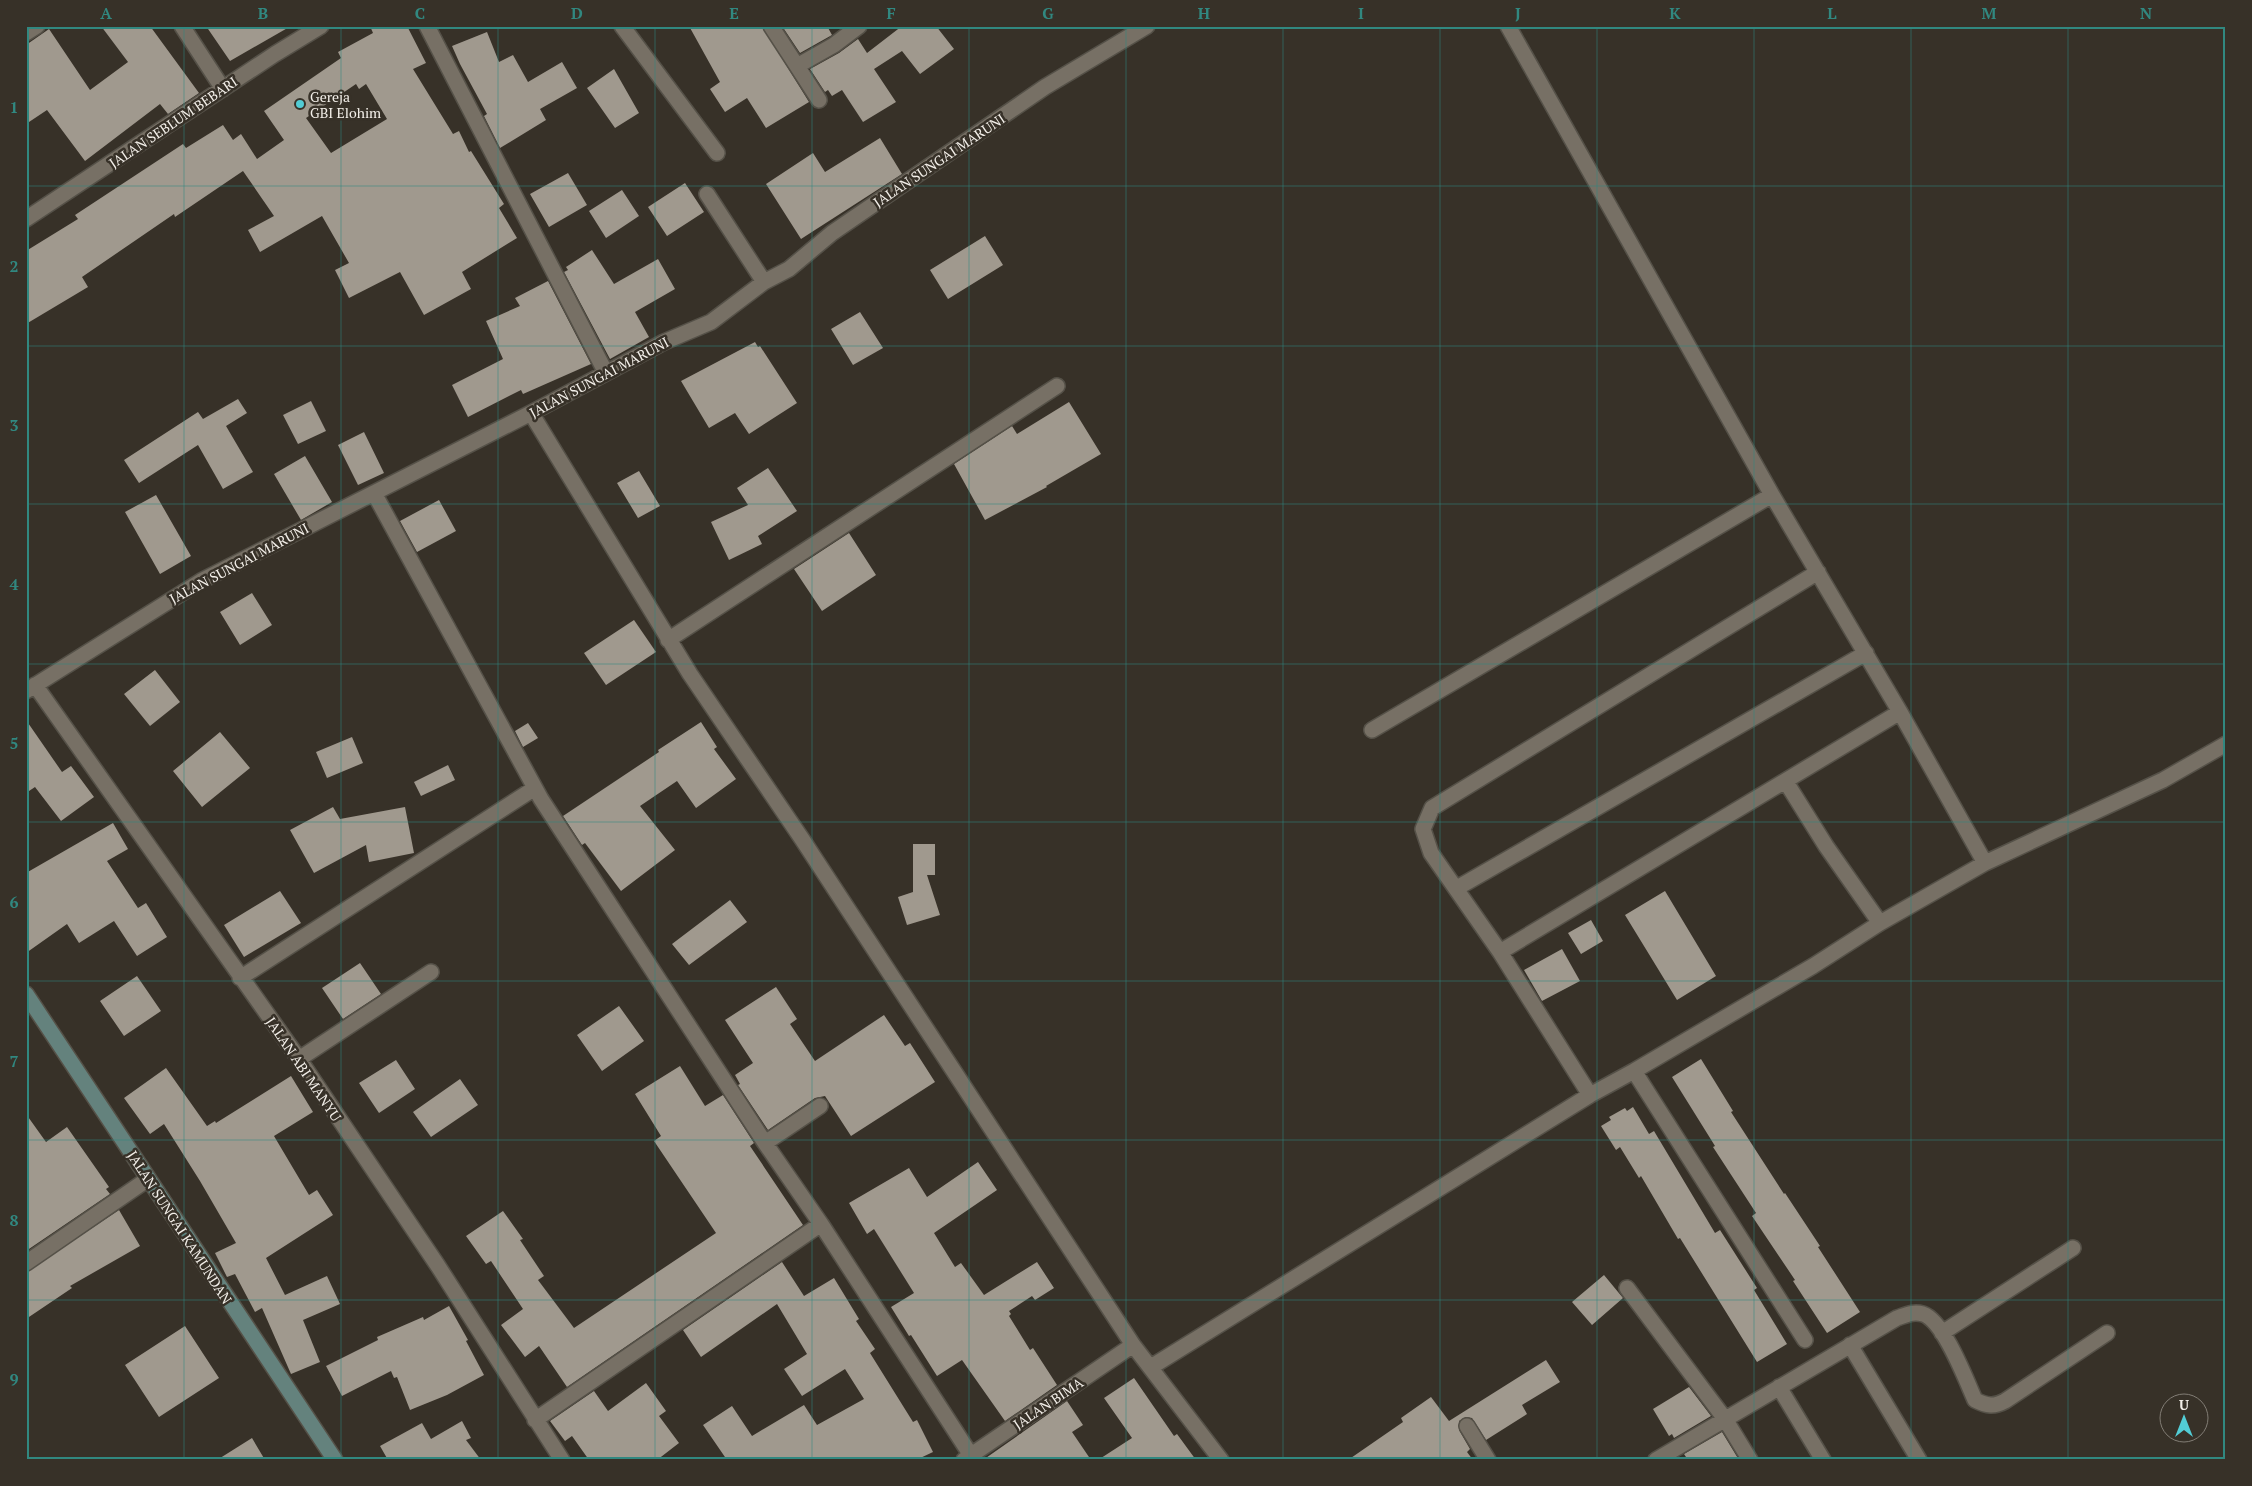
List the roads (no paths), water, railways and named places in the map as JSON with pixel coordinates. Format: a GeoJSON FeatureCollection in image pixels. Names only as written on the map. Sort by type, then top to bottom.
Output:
{"type":"FeatureCollection","features":[{"type":"Feature","properties":{"kind":"main road","name":"JALAN SUNGAI KAMUNDAN"},"geometry":{"type":"LineString","coordinates":[[26,994],[335,1460]]}},
{"type":"Feature","properties":{"kind":"street"},"geometry":{"type":"LineString","coordinates":[[26,33],[37,26]]}},
{"type":"Feature","properties":{"kind":"street"},"geometry":{"type":"LineString","coordinates":[[182,26],[223,89]]}},
{"type":"Feature","properties":{"kind":"street","name":"JALAN SEBLUM BEBARI"},"geometry":{"type":"LineString","coordinates":[[26,219],[321,26]]}},
{"type":"Feature","properties":{"kind":"street"},"geometry":{"type":"LineString","coordinates":[[427,26],[606,373]]}},
{"type":"Feature","properties":{"kind":"street"},"geometry":{"type":"LineString","coordinates":[[622,26],[717,153]]}},
{"type":"Feature","properties":{"kind":"street"},"geometry":{"type":"LineString","coordinates":[[771,26],[818,100]]}},
{"type":"Feature","properties":{"kind":"street"},"geometry":{"type":"LineString","coordinates":[[797,66],[834,45],[859,26]]}},
{"type":"Feature","properties":{"kind":"street","name":"JALAN SUNGAI MARUNI"},"geometry":{"type":"LineString","coordinates":[[31,688],[201,581],[532,413],[664,342],[711,322],[764,282],[789,269],[832,233],[1045,87],[1147,26]]}},
{"type":"Feature","properties":{"kind":"street"},"geometry":{"type":"LineString","coordinates":[[1508,26],[1772,495],[1866,653],[1985,863]]}},
{"type":"Feature","properties":{"kind":"street"},"geometry":{"type":"LineString","coordinates":[[707,194],[764,282]]}},
{"type":"Feature","properties":{"kind":"street"},"geometry":{"type":"LineString","coordinates":[[668,640],[1057,386]]}},
{"type":"Feature","properties":{"kind":"street"},"geometry":{"type":"LineString","coordinates":[[532,413],[668,640],[802,839],[1133,1345],[1221,1460]]}},
{"type":"Feature","properties":{"kind":"street"},"geometry":{"type":"LineString","coordinates":[[374,493],[535,788],[765,1143],[821,1224],[970,1458]]}},
{"type":"Feature","properties":{"kind":"street"},"geometry":{"type":"LineString","coordinates":[[1372,730],[1772,495]]}},
{"type":"Feature","properties":{"kind":"street"},"geometry":{"type":"LineString","coordinates":[[1590,1095],[1500,952],[1432,853],[1423,829],[1432,808],[1818,572]]}},
{"type":"Feature","properties":{"kind":"street"},"geometry":{"type":"LineString","coordinates":[[1457,888],[1866,653]]}},
{"type":"Feature","properties":{"kind":"street","name":"JALAN ABI MANYU"},"geometry":{"type":"LineString","coordinates":[[31,688],[198,913],[240,978],[299,1059],[438,1266],[562,1460]]}},
{"type":"Feature","properties":{"kind":"street"},"geometry":{"type":"LineString","coordinates":[[1500,952],[1900,712]]}},
{"type":"Feature","properties":{"kind":"street"},"geometry":{"type":"LineString","coordinates":[[1151,1367],[1590,1095],[1813,966],[1880,923],[1985,863],[2163,780],[2226,744]]}},
{"type":"Feature","properties":{"kind":"street"},"geometry":{"type":"LineString","coordinates":[[1786,782],[1826,846],[1880,923]]}},
{"type":"Feature","properties":{"kind":"street"},"geometry":{"type":"LineString","coordinates":[[240,978],[535,788]]}},
{"type":"Feature","properties":{"kind":"street"},"geometry":{"type":"LineString","coordinates":[[299,1059],[431,972]]}},
{"type":"Feature","properties":{"kind":"street"},"geometry":{"type":"LineString","coordinates":[[1634,1071],[1805,1340]]}},
{"type":"Feature","properties":{"kind":"street"},"geometry":{"type":"LineString","coordinates":[[765,1143],[820,1106]]}},
{"type":"Feature","properties":{"kind":"street"},"geometry":{"type":"LineString","coordinates":[[26,1263],[148,1179]]}},
{"type":"Feature","properties":{"kind":"street"},"geometry":{"type":"LineString","coordinates":[[535,1420],[821,1224]]}},
{"type":"Feature","properties":{"kind":"street"},"geometry":{"type":"LineString","coordinates":[[1942,1332],[2073,1248]]}},
{"type":"Feature","properties":{"kind":"street"},"geometry":{"type":"LineString","coordinates":[[1627,1288],[1725,1419],[1750,1460]]}},
{"type":"Feature","properties":{"kind":"street"},"geometry":{"type":"LineString","coordinates":[[1656,1460],[1850,1345],[1897,1318],[1912,1312],[1925,1314],[1940,1327],[1976,1400],[1985,1406],[1996,1406],[2005,1401],[2107,1333]]}},
{"type":"Feature","properties":{"kind":"street","name":"JALAN BIMA"},"geometry":{"type":"LineString","coordinates":[[970,1458],[1133,1345]]}},
{"type":"Feature","properties":{"kind":"street"},"geometry":{"type":"LineString","coordinates":[[1850,1345],[1919,1460]]}},
{"type":"Feature","properties":{"kind":"street"},"geometry":{"type":"LineString","coordinates":[[1779,1387],[1823,1460]]}},
{"type":"Feature","properties":{"kind":"street"},"geometry":{"type":"LineString","coordinates":[[1467,1426],[1488,1460]]}},
{"type":"Feature","properties":{"kind":"place","name":"Gereja GBI Elohim"},"geometry":{"type":"Point","coordinates":[300,104]}}]}
